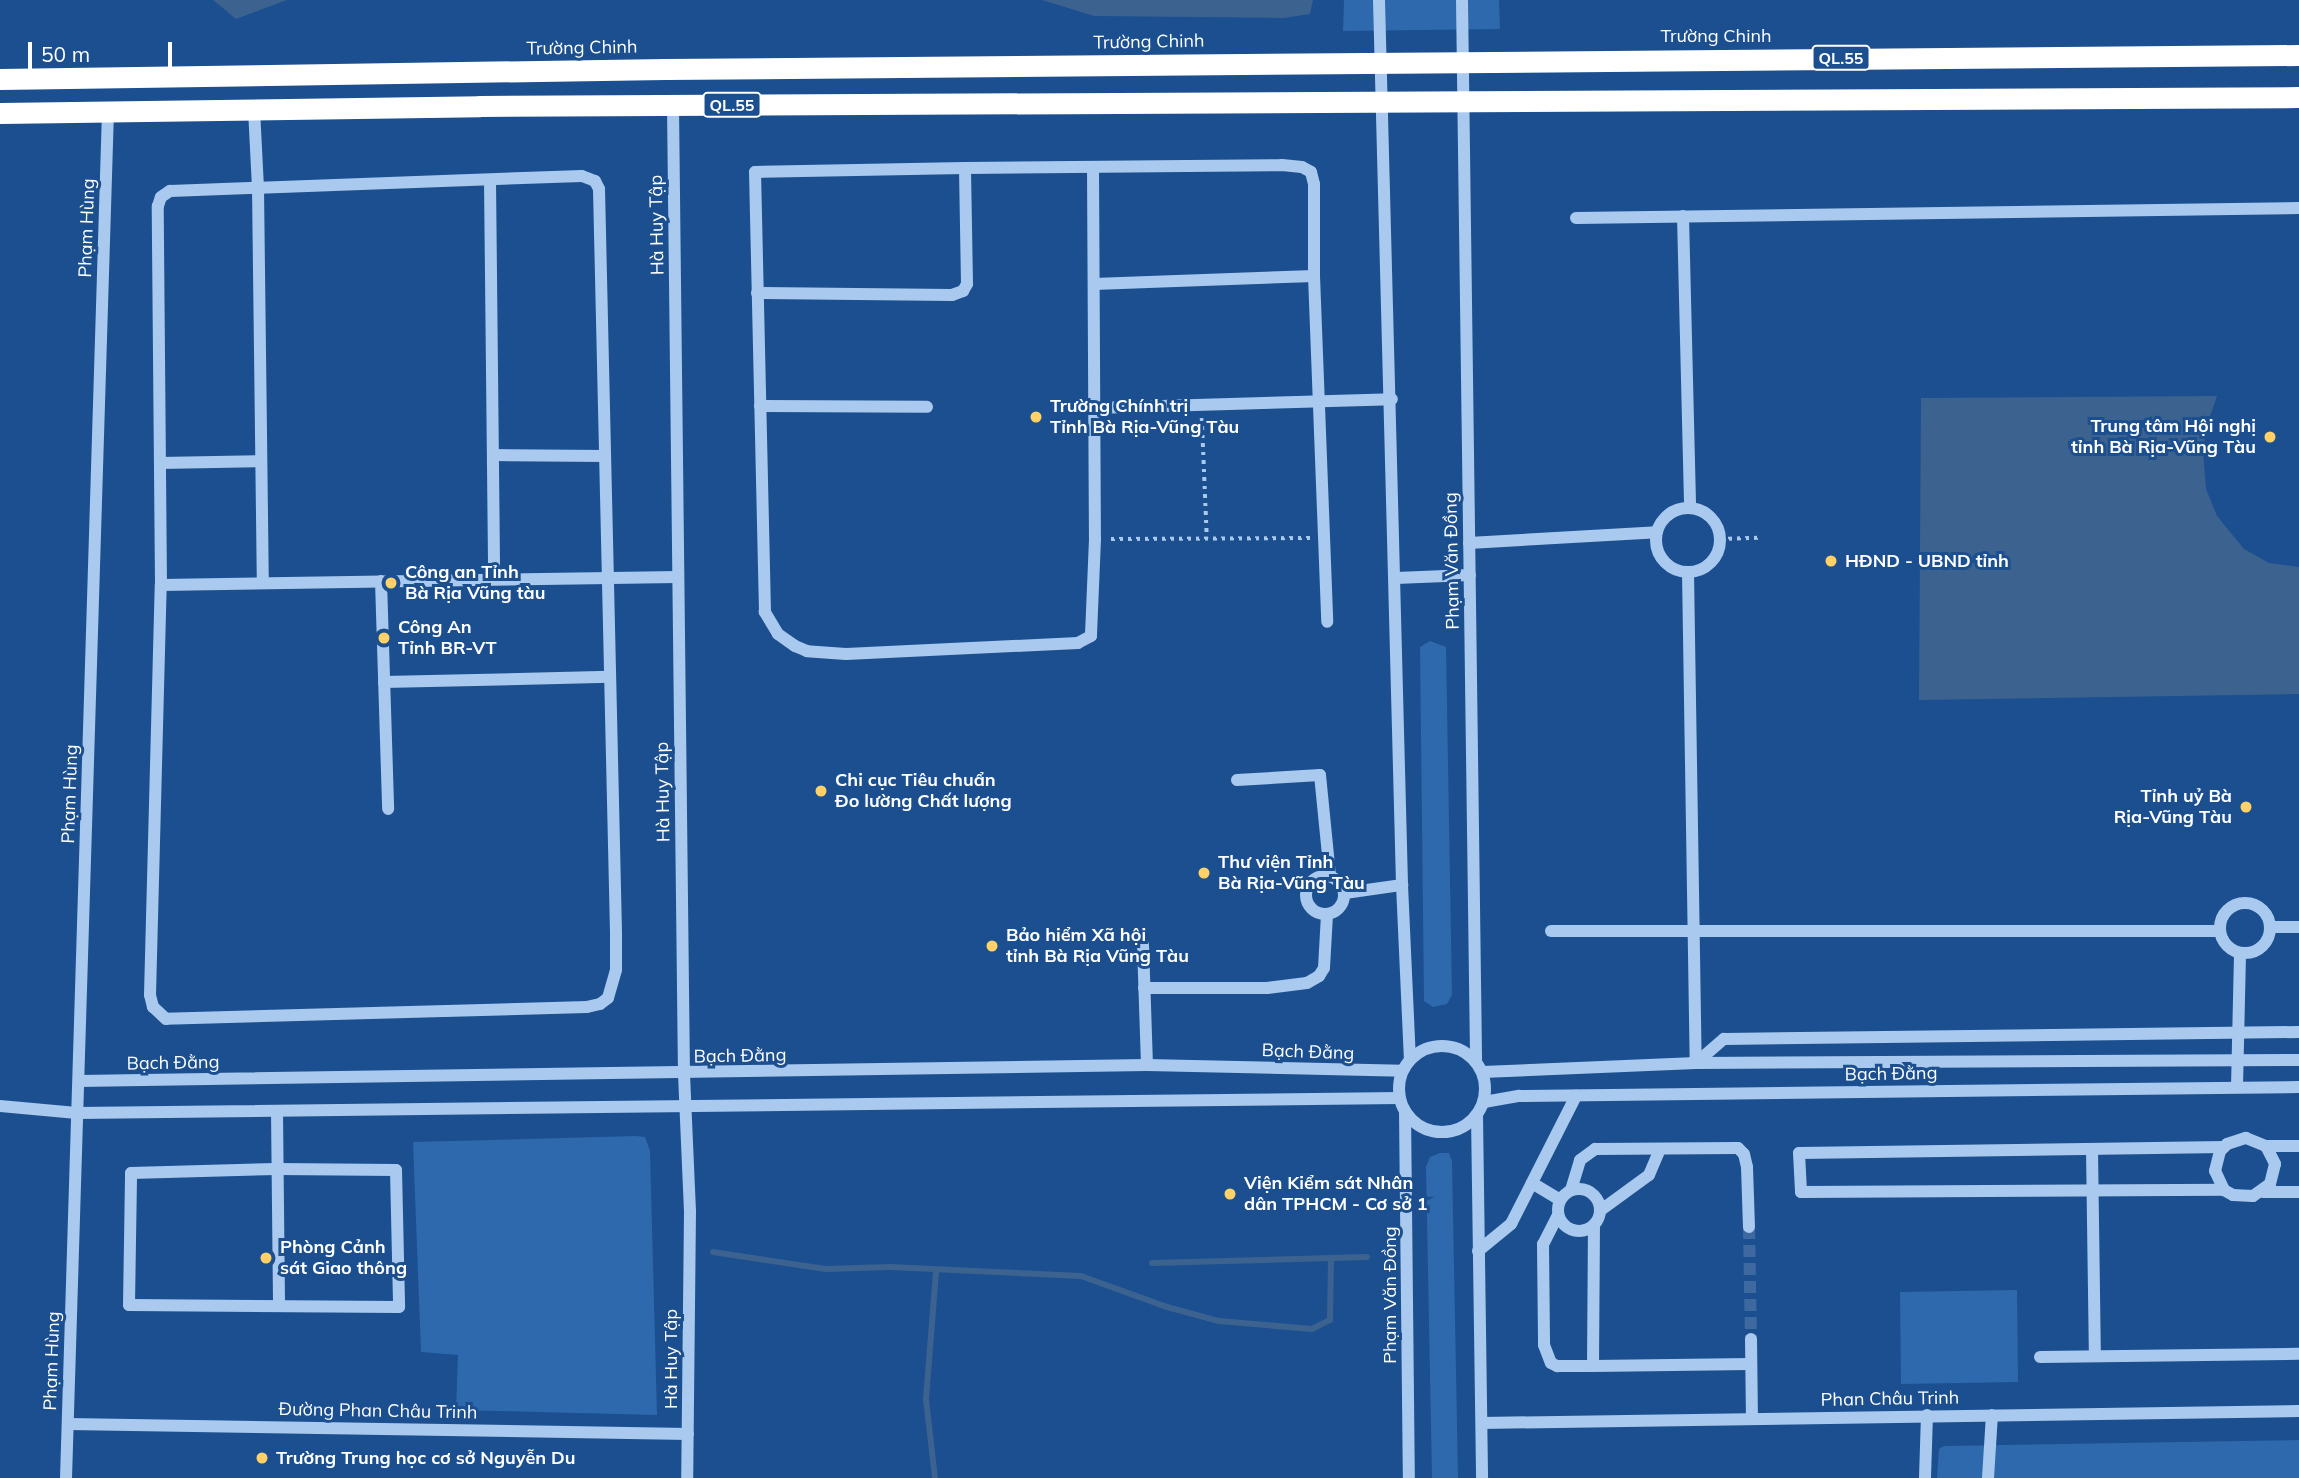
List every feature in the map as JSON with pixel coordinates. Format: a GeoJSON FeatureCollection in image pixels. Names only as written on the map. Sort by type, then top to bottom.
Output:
{"type":"FeatureCollection","features":[{"type":"Feature","properties":{"kind":"highway","name":"Trường Chinh"},"geometry":{"type":"LineString","coordinates":[[0,79],[1463,61],[2299,55]]}},
{"type":"Feature","properties":{"kind":"highway"},"geometry":{"type":"LineString","coordinates":[[108,112],[110,78]]}},
{"type":"Feature","properties":{"kind":"highway","name":"QL.55"},"geometry":{"type":"LineString","coordinates":[[0,113],[1384,100],[2299,97]]}},
{"type":"Feature","properties":{"kind":"street"},"geometry":{"type":"LineString","coordinates":[[1379,0],[1384,100],[1402,885],[1410,1059]]}},
{"type":"Feature","properties":{"kind":"street","name":"Phạm Văn Đồng"},"geometry":{"type":"LineString","coordinates":[[1462,0],[1476,1060]]}},
{"type":"Feature","properties":{"kind":"street","name":"Hà Huy Tập"},"geometry":{"type":"LineString","coordinates":[[673,106],[684,1074],[690,1211],[687,1478]]}},
{"type":"Feature","properties":{"kind":"street"},"geometry":{"type":"LineString","coordinates":[[254,109],[258,188],[263,583]]}},
{"type":"Feature","properties":{"kind":"street","name":"Phạm Hùng"},"geometry":{"type":"LineString","coordinates":[[66,1478],[108,112]]}},
{"type":"Feature","properties":{"kind":"street"},"geometry":{"type":"LineString","coordinates":[[1093,167],[1094,630],[1086,641],[846,654],[807,651],[778,634],[765,612],[755,172],[965,168],[1093,167],[1302,167],[1311,172],[1314,184],[1314,276],[1327,622]]}},
{"type":"Feature","properties":{"kind":"street"},"geometry":{"type":"LineString","coordinates":[[757,293],[952,295],[963,291],[967,284],[965,168]]}},
{"type":"Feature","properties":{"kind":"street"},"geometry":{"type":"LineString","coordinates":[[582,176],[595,181],[599,188],[616,946],[613,988],[608,998],[600,1004],[587,1007],[166,1019],[153,1007],[150,995],[162,584],[158,206],[161,197],[170,191],[258,188],[582,176]]}},
{"type":"Feature","properties":{"kind":"street"},"geometry":{"type":"LineString","coordinates":[[490,180],[494,579]]}},
{"type":"Feature","properties":{"kind":"street"},"geometry":{"type":"LineString","coordinates":[[1576,218],[2299,208]]}},
{"type":"Feature","properties":{"kind":"street"},"geometry":{"type":"LineString","coordinates":[[1683,216],[1690,508]]}},
{"type":"Feature","properties":{"kind":"street"},"geometry":{"type":"LineString","coordinates":[[1094,284],[1314,276]]}},
{"type":"Feature","properties":{"kind":"street"},"geometry":{"type":"LineString","coordinates":[[1094,408],[1391,399]]}},
{"type":"Feature","properties":{"kind":"street"},"geometry":{"type":"LineString","coordinates":[[760,406],[927,407]]}},
{"type":"Feature","properties":{"kind":"street"},"geometry":{"type":"LineString","coordinates":[[493,455],[605,456]]}},
{"type":"Feature","properties":{"kind":"street"},"geometry":{"type":"LineString","coordinates":[[160,463],[261,461]]}},
{"type":"Feature","properties":{"kind":"street"},"geometry":{"type":"LineString","coordinates":[[1690,508],[1708,515],[1719,530],[1720,538],[1714,561],[1696,572],[1675,570],[1659,555],[1656,545],[1657,532],[1664,519],[1672,513],[1690,508]]}},
{"type":"Feature","properties":{"kind":"street"},"geometry":{"type":"LineString","coordinates":[[1469,543],[1657,532]]}},
{"type":"Feature","properties":{"kind":"street"},"geometry":{"type":"LineString","coordinates":[[1688,572],[1696,1063]]}},
{"type":"Feature","properties":{"kind":"street"},"geometry":{"type":"LineString","coordinates":[[1396,578],[1470,575]]}},
{"type":"Feature","properties":{"kind":"street"},"geometry":{"type":"LineString","coordinates":[[162,584],[678,577]]}},
{"type":"Feature","properties":{"kind":"street"},"geometry":{"type":"LineString","coordinates":[[381,581],[388,809]]}},
{"type":"Feature","properties":{"kind":"street"},"geometry":{"type":"LineString","coordinates":[[384,682],[610,677]]}},
{"type":"Feature","properties":{"kind":"street"},"geometry":{"type":"LineString","coordinates":[[1237,780],[1320,775],[1330,876]]}},
{"type":"Feature","properties":{"kind":"street"},"geometry":{"type":"LineString","coordinates":[[1330,876],[1339,882],[1345,893],[1338,909],[1326,915],[1311,909],[1306,895],[1312,881],[1330,876]]}},
{"type":"Feature","properties":{"kind":"street"},"geometry":{"type":"LineString","coordinates":[[1345,893],[1402,885]]}},
{"type":"Feature","properties":{"kind":"street"},"geometry":{"type":"LineString","coordinates":[[2249,903],[2259,907],[2267,915],[2270,927],[2262,946],[2252,952],[2241,953],[2230,948],[2219,931],[2221,918],[2228,909],[2249,903]]}},
{"type":"Feature","properties":{"kind":"street"},"geometry":{"type":"LineString","coordinates":[[1144,988],[1267,988],[1307,983],[1319,976],[1324,968],[1326,915]]}},
{"type":"Feature","properties":{"kind":"street"},"geometry":{"type":"LineString","coordinates":[[2270,927],[2299,927]]}},
{"type":"Feature","properties":{"kind":"street"},"geometry":{"type":"LineString","coordinates":[[1551,931],[2219,931]]}},
{"type":"Feature","properties":{"kind":"street"},"geometry":{"type":"LineString","coordinates":[[1143,945],[1147,1065]]}},
{"type":"Feature","properties":{"kind":"street"},"geometry":{"type":"LineString","coordinates":[[2237,1087],[2241,953]]}},
{"type":"Feature","properties":{"kind":"street","name":"Bạch Đằng"},"geometry":{"type":"LineString","coordinates":[[1696,1063],[1724,1040],[2299,1032]]}},
{"type":"Feature","properties":{"kind":"street"},"geometry":{"type":"LineString","coordinates":[[1436,1045],[1451,1046],[1476,1060],[1483,1072],[1486,1087],[1484,1102],[1477,1115],[1454,1130],[1440,1132],[1426,1129],[1405,1111],[1400,1098],[1402,1071],[1410,1059],[1422,1050],[1436,1045]]}},
{"type":"Feature","properties":{"kind":"street","name":"Bạch Đằng"},"geometry":{"type":"LineString","coordinates":[[1483,1072],[1520,1068],[1696,1063],[2299,1059]]}},
{"type":"Feature","properties":{"kind":"street","name":"Bạch Đằng"},"geometry":{"type":"LineString","coordinates":[[79,1082],[1147,1065],[1402,1071]]}},
{"type":"Feature","properties":{"kind":"street","name":"Bạch Đằng"},"geometry":{"type":"LineString","coordinates":[[1484,1102],[1519,1096],[2299,1087]]}},
{"type":"Feature","properties":{"kind":"street"},"geometry":{"type":"LineString","coordinates":[[1478,1251],[1511,1224],[1576,1096]]}},
{"type":"Feature","properties":{"kind":"street"},"geometry":{"type":"LineString","coordinates":[[0,1107],[78,1113],[1400,1098]]}},
{"type":"Feature","properties":{"kind":"street"},"geometry":{"type":"LineString","coordinates":[[276,1111],[279,1306]]}},
{"type":"Feature","properties":{"kind":"street","name":"Phạm Văn Đồng"},"geometry":{"type":"LineString","coordinates":[[1405,1111],[1409,1478]]}},
{"type":"Feature","properties":{"kind":"street"},"geometry":{"type":"LineString","coordinates":[[1477,1115],[1482,1478]]}},
{"type":"Feature","properties":{"kind":"street"},"geometry":{"type":"LineString","coordinates":[[2224,1190],[2215,1171],[2216,1161],[2224,1147],[2236,1139],[2246,1138],[2266,1146],[2299,1146]]}},
{"type":"Feature","properties":{"kind":"street"},"geometry":{"type":"LineString","coordinates":[[2263,1192],[2270,1184],[2275,1164],[2266,1146]]}},
{"type":"Feature","properties":{"kind":"street"},"geometry":{"type":"LineString","coordinates":[[2224,1147],[1799,1153],[1801,1192],[2224,1190],[2243,1198],[2263,1192],[2299,1192]]}},
{"type":"Feature","properties":{"kind":"street"},"geometry":{"type":"LineString","coordinates":[[1749,1227],[1747,1167],[1744,1154],[1738,1148],[1595,1149],[1580,1160],[1571,1190],[1560,1200],[1558,1215],[1543,1244],[1544,1345],[1551,1363],[1557,1366],[1751,1364]]}},
{"type":"Feature","properties":{"kind":"street"},"geometry":{"type":"LineString","coordinates":[[1592,1366],[1594,1226],[1601,1210],[1649,1175],[1660,1149]]}},
{"type":"Feature","properties":{"kind":"street"},"geometry":{"type":"LineString","coordinates":[[2092,1149],[2095,1356]]}},
{"type":"Feature","properties":{"kind":"street"},"geometry":{"type":"LineString","coordinates":[[277,1169],[396,1170],[399,1307],[279,1306],[129,1305],[131,1173],[277,1169]]}},
{"type":"Feature","properties":{"kind":"street"},"geometry":{"type":"LineString","coordinates":[[1532,1184],[1560,1200]]}},
{"type":"Feature","properties":{"kind":"street"},"geometry":{"type":"LineString","coordinates":[[1571,1190],[1586,1189],[1592,1193],[1601,1210]]}},
{"type":"Feature","properties":{"kind":"street"},"geometry":{"type":"LineString","coordinates":[[1558,1215],[1561,1222],[1573,1231],[1588,1230],[1594,1226]]}},
{"type":"Feature","properties":{"kind":"street"},"geometry":{"type":"LineString","coordinates":[[1751,1339],[1752,1418]]}},
{"type":"Feature","properties":{"kind":"street"},"geometry":{"type":"LineString","coordinates":[[2040,1357],[2299,1354]]}},
{"type":"Feature","properties":{"kind":"street","name":"Phan Châu Trinh"},"geometry":{"type":"LineString","coordinates":[[1482,1423],[2299,1411]]}},
{"type":"Feature","properties":{"kind":"street"},"geometry":{"type":"LineString","coordinates":[[1925,1478],[1927,1415]]}},
{"type":"Feature","properties":{"kind":"street"},"geometry":{"type":"LineString","coordinates":[[1988,1478],[1992,1415]]}},
{"type":"Feature","properties":{"kind":"street","name":"Đường Phan Châu Trinh"},"geometry":{"type":"LineString","coordinates":[[68,1424],[688,1434]]}},
{"type":"Feature","properties":{"kind":"path"},"geometry":{"type":"LineString","coordinates":[[1202,405],[1207,538]]}},
{"type":"Feature","properties":{"kind":"path"},"geometry":{"type":"LineString","coordinates":[[1095,539],[1325,538]]}},
{"type":"Feature","properties":{"kind":"path"},"geometry":{"type":"LineString","coordinates":[[1720,538],[1758,538]]}},
{"type":"Feature","properties":{"kind":"shaded area"},"geometry":{"type":"Polygon","coordinates":[[[213,0],[287,0],[236,19],[213,0]]]}},
{"type":"Feature","properties":{"kind":"shaded area"},"geometry":{"type":"Polygon","coordinates":[[[1042,0],[1313,0],[1310,14],[1284,18],[1094,16],[1042,0]]]}},
{"type":"Feature","properties":{"kind":"shaded area"},"geometry":{"type":"Polygon","coordinates":[[[1344,0],[1499,0],[1500,29],[1343,31],[1344,0]]]}},
{"type":"Feature","properties":{"kind":"shaded area"},"geometry":{"type":"Polygon","coordinates":[[[2217,396],[2206,428],[2203,451],[2206,489],[2217,516],[2244,549],[2269,563],[2299,567],[2299,694],[1919,700],[1921,398],[2217,396]]]}},
{"type":"Feature","properties":{"kind":"shaded area"},"geometry":{"type":"Polygon","coordinates":[[[1430,641],[1446,647],[1452,995],[1447,1004],[1433,1007],[1424,1001],[1420,647],[1430,641]]]}},
{"type":"Feature","properties":{"kind":"shaded area"},"geometry":{"type":"Polygon","coordinates":[[[645,1137],[650,1151],[657,1415],[456,1410],[458,1355],[421,1352],[413,1142],[645,1137]]]}},
{"type":"Feature","properties":{"kind":"shaded area"},"geometry":{"type":"Polygon","coordinates":[[[1449,1153],[1452,1161],[1458,1478],[1432,1478],[1426,1167],[1430,1157],[1449,1153]]]}},
{"type":"Feature","properties":{"kind":"shaded area"},"geometry":{"type":"Polygon","coordinates":[[[2017,1290],[2018,1382],[1901,1384],[1900,1292],[2017,1290]]]}},
{"type":"Feature","properties":{"kind":"shaded area"},"geometry":{"type":"Polygon","coordinates":[[[2299,1440],[2299,1478],[1937,1478],[1939,1449],[1944,1446],[2299,1440]]]}},
{"type":"Feature","properties":{"kind":"waterway"},"geometry":{"type":"LineString","coordinates":[[713,1252],[826,1269],[890,1267],[1081,1276],[1167,1307],[1219,1321],[1312,1329],[1330,1320],[1331,1259]]}},
{"type":"Feature","properties":{"kind":"waterway"},"geometry":{"type":"LineString","coordinates":[[1152,1263],[1367,1257]]}},
{"type":"Feature","properties":{"kind":"waterway"},"geometry":{"type":"LineString","coordinates":[[935,1478],[926,1399],[936,1271]]}},
{"type":"Feature","properties":{"kind":"tunnel"},"geometry":{"type":"LineString","coordinates":[[1749,1227],[1751,1339]]}},
{"type":"Feature","properties":{"kind":"place","name":"Trường Chính trị Tỉnh Bà Rịa-Vũng Tàu"},"geometry":{"type":"Point","coordinates":[1036,417]}},
{"type":"Feature","properties":{"kind":"place","name":"Trung tâm Hội nghị tỉnh Bà Rịa-Vũng Tàu"},"geometry":{"type":"Point","coordinates":[2270,437]}},
{"type":"Feature","properties":{"kind":"place","name":"HĐND - UBND tỉnh"},"geometry":{"type":"Point","coordinates":[1831,561]}},
{"type":"Feature","properties":{"kind":"place","name":"Công an Tỉnh Bà Rịa Vũng tàu"},"geometry":{"type":"Point","coordinates":[391,583]}},
{"type":"Feature","properties":{"kind":"place","name":"Công An Tỉnh BR-VT"},"geometry":{"type":"Point","coordinates":[384,638]}},
{"type":"Feature","properties":{"kind":"place","name":"Chi cục Tiêu chuẩn Đo lường Chất lượng"},"geometry":{"type":"Point","coordinates":[821,791]}},
{"type":"Feature","properties":{"kind":"place","name":"Tỉnh uỷ Bà Rịa-Vũng Tàu"},"geometry":{"type":"Point","coordinates":[2246,807]}},
{"type":"Feature","properties":{"kind":"place","name":"Thư viện Tỉnh Bà Rịa-Vũng Tàu"},"geometry":{"type":"Point","coordinates":[1204,873]}},
{"type":"Feature","properties":{"kind":"place","name":"Bảo hiểm Xã hội tỉnh Bà Rịa Vũng Tàu"},"geometry":{"type":"Point","coordinates":[992,946]}},
{"type":"Feature","properties":{"kind":"place","name":"Viện Kiểm sát Nhân dân TPHCM - Cơ sở 1"},"geometry":{"type":"Point","coordinates":[1230,1194]}},
{"type":"Feature","properties":{"kind":"place","name":"Phòng Cảnh sát Giao thông"},"geometry":{"type":"Point","coordinates":[266,1258]}},
{"type":"Feature","properties":{"kind":"place","name":"Trường Trung học cơ sở Nguyễn Du"},"geometry":{"type":"Point","coordinates":[262,1458]}}]}
